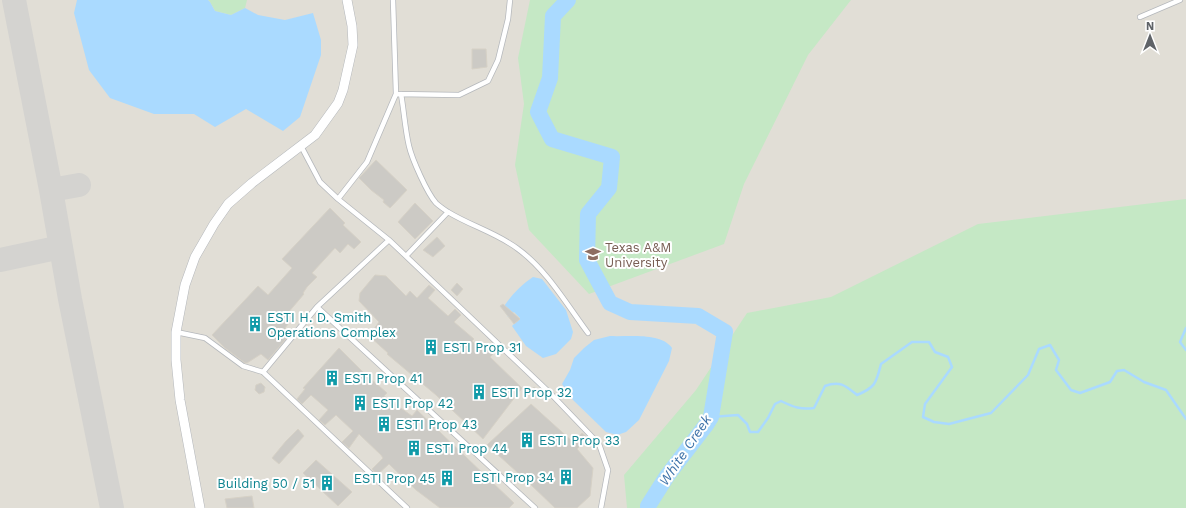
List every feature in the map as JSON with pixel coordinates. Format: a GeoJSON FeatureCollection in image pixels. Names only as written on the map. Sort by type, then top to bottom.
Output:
{"type":"FeatureCollection","features":[{"type":"Feature","properties":{"kind":"street"},"geometry":{"type":"LineString","coordinates":[[200,508],[180,400],[176,360],[176,332],[185,285],[195,257],[214,224],[228,204],[252,183],[314,135],[338,103],[343,90],[353,45],[352,26],[347,0]]}},
{"type":"Feature","properties":{"kind":"lane"},"geometry":{"type":"LineString","coordinates":[[393,0],[399,94],[409,147],[417,168],[436,203],[448,212],[472,225],[491,232],[532,260],[562,295],[588,333]]}},
{"type":"Feature","properties":{"kind":"lane"},"geometry":{"type":"LineString","coordinates":[[399,94],[458,95],[488,81],[498,60],[508,19],[510,0]]}},
{"type":"Feature","properties":{"kind":"lane"},"geometry":{"type":"LineString","coordinates":[[1140,17],[1180,0]]}},
{"type":"Feature","properties":{"kind":"lane"},"geometry":{"type":"LineString","coordinates":[[338,200],[367,162],[399,94]]}},
{"type":"Feature","properties":{"kind":"lane"},"geometry":{"type":"LineString","coordinates":[[300,146],[320,182],[338,200],[389,240],[552,395],[599,444],[608,470],[601,508]]}},
{"type":"Feature","properties":{"kind":"lane"},"geometry":{"type":"LineString","coordinates":[[406,256],[448,212]]}},
{"type":"Feature","properties":{"kind":"lane"},"geometry":{"type":"LineString","coordinates":[[263,372],[317,307],[389,240]]}},
{"type":"Feature","properties":{"kind":"lane"},"geometry":{"type":"LineString","coordinates":[[317,307],[534,508]]}},
{"type":"Feature","properties":{"kind":"lane"},"geometry":{"type":"LineString","coordinates":[[176,332],[205,338],[243,366],[263,372],[407,508]]}},
{"type":"Feature","properties":{"kind":"shaded area","name":"Texas A&M University"},"geometry":{"type":"Polygon","coordinates":[[[0,0],[1186,0],[1186,508],[0,508],[0,0]]]}},
{"type":"Feature","properties":{"kind":"green space"},"geometry":{"type":"Polygon","coordinates":[[[208,0],[247,0],[245,8],[231,15],[215,11],[208,0]]]}},
{"type":"Feature","properties":{"kind":"green space"},"geometry":{"type":"Polygon","coordinates":[[[530,0],[851,0],[808,55],[744,184],[724,244],[589,294],[529,230],[515,165],[524,104],[518,58],[530,0]]]}},
{"type":"Feature","properties":{"kind":"green space"},"geometry":{"type":"Polygon","coordinates":[[[1186,199],[1186,508],[627,508],[624,475],[696,390],[747,313],[831,297],[978,224],[1186,199]]]}},
{"type":"Feature","properties":{"kind":"water"},"geometry":{"type":"Polygon","coordinates":[[[77,0],[208,0],[215,11],[231,15],[245,8],[258,15],[285,20],[313,13],[321,40],[321,55],[300,117],[283,131],[246,109],[215,127],[194,114],[154,114],[110,98],[89,70],[74,13],[77,0]]]}},
{"type":"Feature","properties":{"kind":"water"},"geometry":{"type":"Polygon","coordinates":[[[533,277],[542,279],[566,310],[573,332],[571,339],[556,354],[543,358],[526,346],[512,326],[520,318],[514,312],[508,317],[503,308],[516,291],[533,277]]]}},
{"type":"Feature","properties":{"kind":"water"},"geometry":{"type":"Polygon","coordinates":[[[610,336],[652,337],[667,343],[672,348],[669,361],[639,420],[626,432],[617,435],[606,432],[573,400],[562,384],[570,370],[574,358],[584,348],[594,340],[610,336]]]}},
{"type":"Feature","properties":{"kind":"building"},"geometry":{"type":"Polygon","coordinates":[[[472,49],[486,49],[487,67],[472,69],[472,49]]]}},
{"type":"Feature","properties":{"kind":"building"},"geometry":{"type":"Polygon","coordinates":[[[376,160],[407,190],[390,208],[383,202],[384,200],[359,178],[376,160]]]}},
{"type":"Feature","properties":{"kind":"building"},"geometry":{"type":"Polygon","coordinates":[[[415,203],[433,221],[415,239],[398,222],[415,203]]]}},
{"type":"Feature","properties":{"kind":"building"},"geometry":{"type":"Polygon","coordinates":[[[330,208],[345,223],[343,225],[361,242],[354,249],[348,244],[340,253],[335,248],[312,273],[317,277],[307,287],[303,293],[304,294],[287,314],[292,319],[285,328],[290,334],[268,360],[261,354],[245,363],[225,348],[212,335],[258,286],[268,295],[292,268],[282,259],[330,208]]]}},
{"type":"Feature","properties":{"kind":"building"},"geometry":{"type":"Polygon","coordinates":[[[437,237],[445,246],[433,257],[423,250],[437,237]]]}},
{"type":"Feature","properties":{"kind":"building"},"geometry":{"type":"Polygon","coordinates":[[[375,275],[386,276],[406,296],[410,291],[417,298],[429,285],[435,290],[428,298],[448,316],[455,309],[461,315],[454,322],[474,339],[472,341],[484,352],[491,345],[497,350],[490,357],[522,388],[483,439],[436,395],[387,354],[388,353],[369,336],[379,322],[359,301],[360,293],[375,275]]]}},
{"type":"Feature","properties":{"kind":"building"},"geometry":{"type":"Polygon","coordinates":[[[457,283],[463,289],[457,296],[451,290],[457,283]]]}},
{"type":"Feature","properties":{"kind":"building"},"geometry":{"type":"Polygon","coordinates":[[[503,304],[520,319],[514,324],[500,306],[503,304]]]}},
{"type":"Feature","properties":{"kind":"building"},"geometry":{"type":"Polygon","coordinates":[[[339,348],[387,393],[384,396],[412,416],[417,410],[514,503],[509,508],[440,508],[416,490],[389,464],[377,475],[372,469],[383,458],[359,434],[349,448],[342,442],[353,431],[336,415],[325,425],[319,420],[328,410],[311,395],[302,404],[297,399],[305,389],[303,388],[339,348]]]}},
{"type":"Feature","properties":{"kind":"building"},"geometry":{"type":"Polygon","coordinates":[[[261,383],[265,387],[264,392],[259,394],[255,390],[256,385],[261,383]]]}},
{"type":"Feature","properties":{"kind":"building"},"geometry":{"type":"Polygon","coordinates":[[[534,387],[540,392],[535,398],[529,393],[534,387]]]}},
{"type":"Feature","properties":{"kind":"building"},"geometry":{"type":"Polygon","coordinates":[[[531,404],[573,442],[582,433],[588,438],[577,449],[593,468],[590,496],[577,508],[555,508],[487,445],[531,404]]]}},
{"type":"Feature","properties":{"kind":"building"},"geometry":{"type":"Polygon","coordinates":[[[298,429],[304,436],[279,464],[272,458],[298,429]]]}},
{"type":"Feature","properties":{"kind":"building","name":"Building 50 / 51"},"geometry":{"type":"Polygon","coordinates":[[[316,460],[352,492],[338,506],[303,473],[316,460]]]}},
{"type":"Feature","properties":{"kind":"building"},"geometry":{"type":"Polygon","coordinates":[[[252,496],[254,508],[227,508],[225,499],[252,496]]]}},
{"type":"Feature","properties":{"kind":"waterway","name":"White Creek"},"geometry":{"type":"LineString","coordinates":[[568,0],[553,16],[550,78],[538,112],[552,139],[612,157],[609,188],[588,214],[587,260],[610,303],[630,312],[698,316],[725,332],[711,417],[667,476],[648,508]]}},
{"type":"Feature","properties":{"kind":"waterway"},"geometry":{"type":"LineString","coordinates":[[1186,328],[1180,342],[1186,350]]}},
{"type":"Feature","properties":{"kind":"waterway"},"geometry":{"type":"LineString","coordinates":[[711,417],[738,415],[747,424],[750,432],[758,432],[768,418],[775,404],[781,401],[797,408],[814,408],[825,386],[830,384],[842,385],[857,395],[872,387],[878,376],[881,364],[912,342],[929,342],[935,352],[948,357],[952,367],[925,404],[923,417],[934,422],[949,424],[991,413],[1028,375],[1039,349],[1050,345],[1059,360],[1056,370],[1071,390],[1080,393],[1110,382],[1117,371],[1124,370],[1144,382],[1166,390],[1186,419]]}},
{"type":"Feature","properties":{"kind":"taxiway"},"geometry":{"type":"LineString","coordinates":[[14,0],[51,190],[70,299],[112,508]]}},
{"type":"Feature","properties":{"kind":"taxiway"},"geometry":{"type":"LineString","coordinates":[[51,190],[79,185]]}},
{"type":"Feature","properties":{"kind":"taxiway"},"geometry":{"type":"LineString","coordinates":[[0,260],[61,247]]}},
{"type":"Feature","properties":{"kind":"place","name":"Texas A&M University"},"geometry":{"type":"Point","coordinates":[593,254]}},
{"type":"Feature","properties":{"kind":"place","name":"ESTI H. D. Smith Operations Complex"},"geometry":{"type":"Point","coordinates":[255,324]}},
{"type":"Feature","properties":{"kind":"place","name":"ESTI Prop 31"},"geometry":{"type":"Point","coordinates":[431,347]}},
{"type":"Feature","properties":{"kind":"place","name":"ESTI Prop 41"},"geometry":{"type":"Point","coordinates":[332,378]}},
{"type":"Feature","properties":{"kind":"place","name":"ESTI Prop 32"},"geometry":{"type":"Point","coordinates":[479,392]}},
{"type":"Feature","properties":{"kind":"place","name":"ESTI Prop 42"},"geometry":{"type":"Point","coordinates":[360,403]}},
{"type":"Feature","properties":{"kind":"place","name":"ESTI Prop 43"},"geometry":{"type":"Point","coordinates":[384,424]}},
{"type":"Feature","properties":{"kind":"place","name":"ESTI Prop 33"},"geometry":{"type":"Point","coordinates":[527,440]}},
{"type":"Feature","properties":{"kind":"place","name":"ESTI Prop 44"},"geometry":{"type":"Point","coordinates":[414,448]}},
{"type":"Feature","properties":{"kind":"place","name":"ESTI Prop 34"},"geometry":{"type":"Point","coordinates":[566,477]}},
{"type":"Feature","properties":{"kind":"place","name":"ESTI Prop 45"},"geometry":{"type":"Point","coordinates":[447,478]}},
{"type":"Feature","properties":{"kind":"place","name":"Building 50 / 51"},"geometry":{"type":"Point","coordinates":[327,483]}}]}
